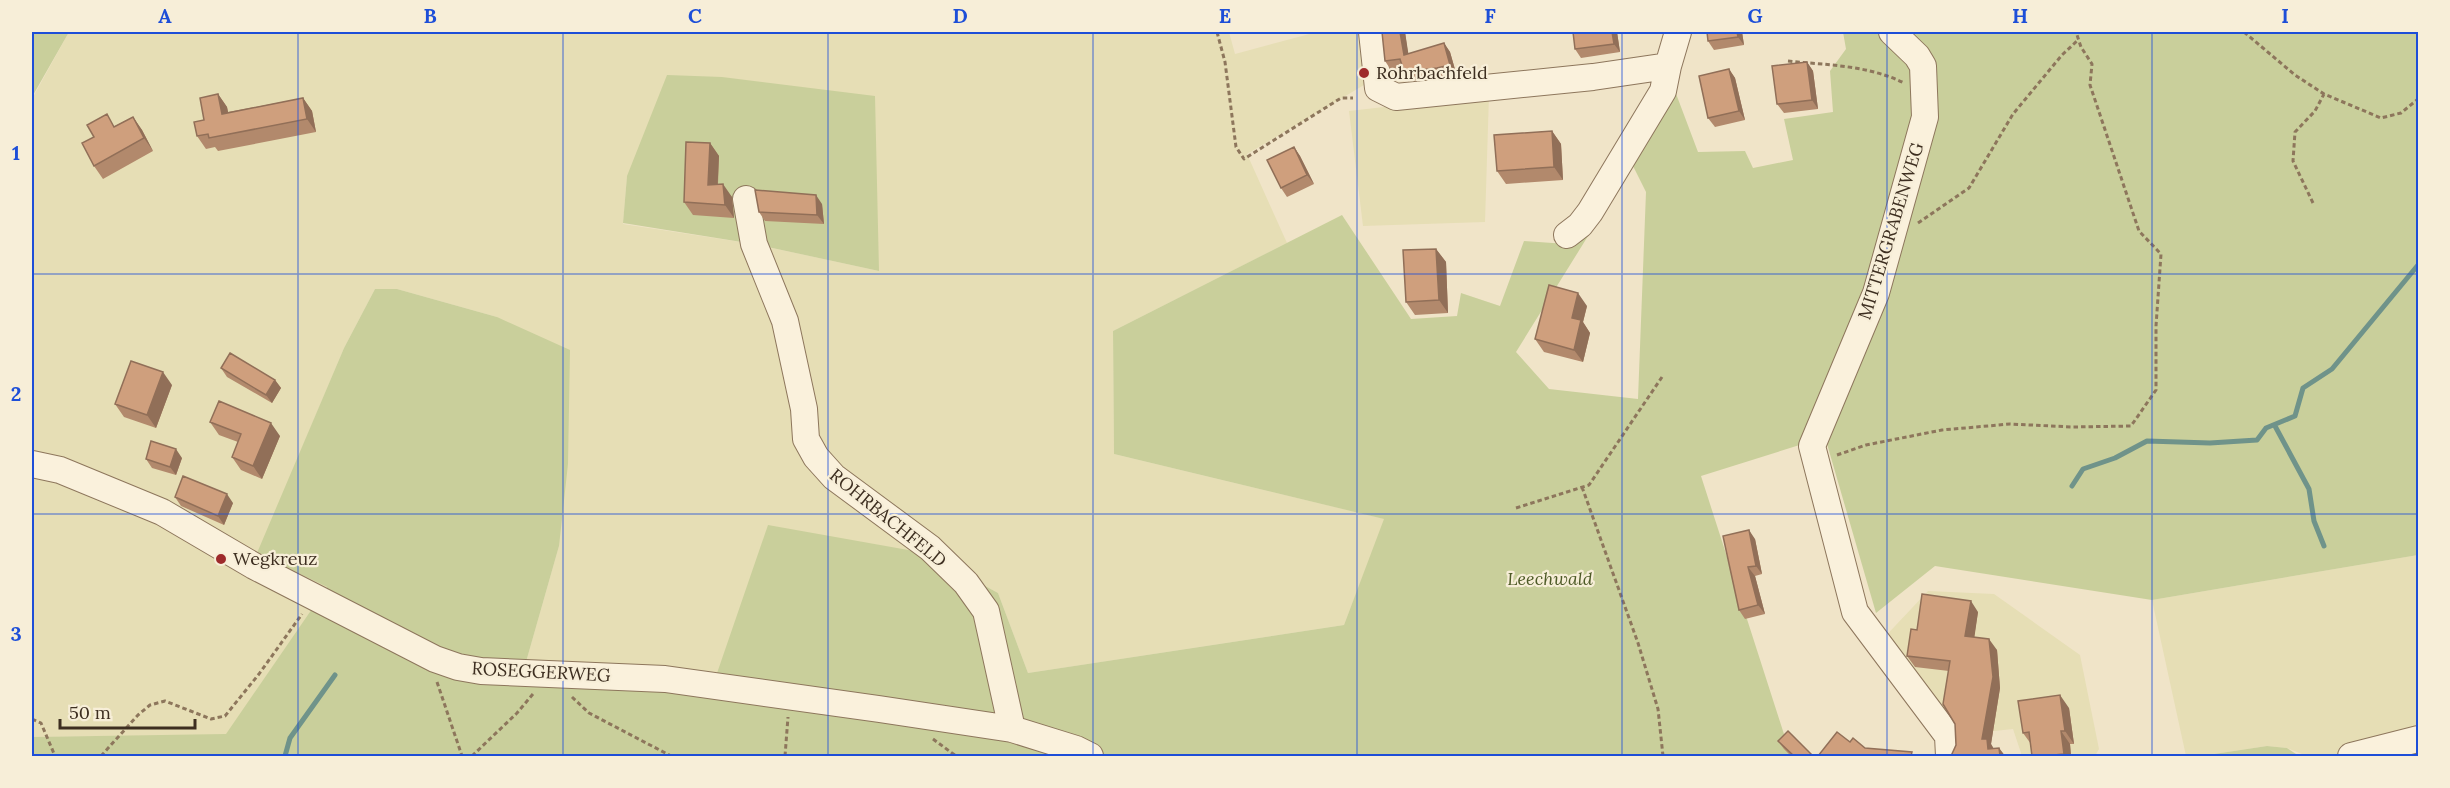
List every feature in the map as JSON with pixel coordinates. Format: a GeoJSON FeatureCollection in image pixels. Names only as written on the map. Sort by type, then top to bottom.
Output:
{"type":"FeatureCollection","features":[{"type":"Feature","properties":{"kind":"street"},"geometry":{"type":"LineString","coordinates":[[1372,32],[1378,88],[1396,98],[1593,77],[1668,66]]}},
{"type":"Feature","properties":{"kind":"street"},"geometry":{"type":"LineString","coordinates":[[1566,236],[1580,225],[1590,212],[1646,122],[1663,91],[1678,32]]}},
{"type":"Feature","properties":{"kind":"street","name":"MITTERGRABENWEG"},"geometry":{"type":"LineString","coordinates":[[1892,32],[1917,56],[1923,66],[1925,117],[1876,293],[1812,446],[1855,612],[1948,736],[1949,756]]}},
{"type":"Feature","properties":{"kind":"street","name":"ROHRBACHFELD"},"geometry":{"type":"LineString","coordinates":[[746,199],[754,244],[785,321],[804,409],[806,439],[816,457],[834,477],[930,548],[966,584],[986,611],[1012,729]]}},
{"type":"Feature","properties":{"kind":"street","name":"ROSEGGERWEG"},"geometry":{"type":"LineString","coordinates":[[32,464],[71,475],[162,512],[245,562],[313,598],[427,656],[458,667],[665,679],[1012,729],[1076,749],[1090,756]]}},
{"type":"Feature","properties":{"kind":"street"},"geometry":{"type":"LineString","coordinates":[[2351,756],[2418,740]]}},
{"type":"Feature","properties":{"kind":"path"},"geometry":{"type":"LineString","coordinates":[[1217,32],[1225,62],[1236,147],[1244,159],[1341,98],[1353,98]]}},
{"type":"Feature","properties":{"kind":"path"},"geometry":{"type":"LineString","coordinates":[[1816,463],[1866,445],[1942,430],[2010,424],[2072,427],[2131,426],[2156,390],[2156,326],[2161,254],[2139,231],[2090,85],[2092,64],[2081,47],[2076,32]]}},
{"type":"Feature","properties":{"kind":"path"},"geometry":{"type":"LineString","coordinates":[[2244,32],[2295,75],[2324,93],[2381,118],[2401,113],[2418,99]]}},
{"type":"Feature","properties":{"kind":"path"},"geometry":{"type":"LineString","coordinates":[[1893,229],[1924,221],[1969,188],[2013,114],[2078,39]]}},
{"type":"Feature","properties":{"kind":"path"},"geometry":{"type":"LineString","coordinates":[[1788,62],[1842,66],[1879,73],[1923,95]]}},
{"type":"Feature","properties":{"kind":"path"},"geometry":{"type":"LineString","coordinates":[[2313,203],[2293,161],[2295,132],[2316,111],[2324,93]]}},
{"type":"Feature","properties":{"kind":"path"},"geometry":{"type":"LineString","coordinates":[[1516,507],[1589,485],[1662,377]]}},
{"type":"Feature","properties":{"kind":"path"},"geometry":{"type":"LineString","coordinates":[[1582,487],[1638,643],[1658,710],[1663,756]]}},
{"type":"Feature","properties":{"kind":"path"},"geometry":{"type":"LineString","coordinates":[[101,756],[150,705],[165,701],[212,719],[225,716],[259,674],[313,598]]}},
{"type":"Feature","properties":{"kind":"path"},"geometry":{"type":"LineString","coordinates":[[427,656],[462,756]]}},
{"type":"Feature","properties":{"kind":"path"},"geometry":{"type":"LineString","coordinates":[[472,756],[518,714],[548,674],[589,713],[671,756]]}},
{"type":"Feature","properties":{"kind":"path"},"geometry":{"type":"LineString","coordinates":[[785,756],[789,697]]}},
{"type":"Feature","properties":{"kind":"path"},"geometry":{"type":"LineString","coordinates":[[32,720],[41,723],[55,756]]}},
{"type":"Feature","properties":{"kind":"shaded area"},"geometry":{"type":"Polygon","coordinates":[[[69,32],[766,32],[827,34],[1229,32],[1235,54],[1317,32],[1365,32],[1372,73],[1364,85],[1247,154],[1287,243],[1113,331],[1114,454],[1385,519],[1344,625],[1028,673],[998,593],[925,553],[716,679],[526,662],[559,546],[497,317],[397,289],[375,289],[344,348],[258,553],[327,587],[226,735],[32,737],[32,464],[82,469],[32,450],[33,97],[69,32]],[[627,176],[623,224],[754,244],[879,271],[627,176]]]}},
{"type":"Feature","properties":{"kind":"shaded area"},"geometry":{"type":"Polygon","coordinates":[[[1489,95],[1485,222],[1363,226],[1349,111],[1489,95]]]}},
{"type":"Feature","properties":{"kind":"shaded area"},"geometry":{"type":"Polygon","coordinates":[[[2418,555],[2418,740],[2357,756],[2307,756],[2287,748],[2267,746],[2201,756],[2186,756],[2152,600],[2418,555]]]}},
{"type":"Feature","properties":{"kind":"shaded area"},"geometry":{"type":"Polygon","coordinates":[[[1928,591],[1994,594],[2080,655],[2099,749],[2095,756],[2022,756],[2013,729],[1948,736],[1879,643],[1928,591]]]}},
{"type":"Feature","properties":{"kind":"green space"},"geometry":{"type":"Polygon","coordinates":[[[32,32],[69,32],[32,97],[32,32]]]}},
{"type":"Feature","properties":{"kind":"green space"},"geometry":{"type":"Polygon","coordinates":[[[766,32],[929,32],[827,34],[766,32]]]}},
{"type":"Feature","properties":{"kind":"green space","name":"Leechwald"},"geometry":{"type":"Polygon","coordinates":[[[1843,32],[2418,32],[2418,555],[2152,600],[1935,566],[1876,613],[1825,437],[1701,476],[1791,756],[32,756],[32,737],[226,734],[327,587],[257,553],[344,348],[375,289],[397,289],[497,317],[570,350],[568,464],[559,546],[526,662],[715,679],[768,525],[925,553],[998,593],[1028,673],[1344,625],[1384,519],[1114,454],[1113,331],[1342,215],[1411,319],[1457,316],[1461,293],[1500,306],[1524,241],[1567,244],[1593,228],[1516,352],[1549,389],[1638,399],[1646,192],[1632,164],[1675,91],[1698,152],[1745,151],[1753,168],[1793,160],[1784,119],[1833,112],[1830,71],[1846,49],[1843,32]]]}},
{"type":"Feature","properties":{"kind":"green space"},"geometry":{"type":"Polygon","coordinates":[[[667,75],[722,77],[875,96],[879,271],[754,244],[623,223],[627,176],[667,75]]]}},
{"type":"Feature","properties":{"kind":"green space"},"geometry":{"type":"Polygon","coordinates":[[[2267,746],[2287,748],[2299,756],[2201,756],[2267,746]]]}},
{"type":"Feature","properties":{"kind":"building"},"geometry":{"type":"Polygon","coordinates":[[[1382,32],[1400,32],[1404,55],[1444,43],[1450,65],[1404,72],[1400,59],[1385,61],[1382,32]]]}},
{"type":"Feature","properties":{"kind":"building"},"geometry":{"type":"Polygon","coordinates":[[[1573,32],[1612,32],[1614,44],[1575,49],[1573,32]]]}},
{"type":"Feature","properties":{"kind":"building"},"geometry":{"type":"Polygon","coordinates":[[[1707,32],[1737,32],[1738,37],[1708,41],[1707,32]]]}},
{"type":"Feature","properties":{"kind":"building"},"geometry":{"type":"Polygon","coordinates":[[[1807,62],[1812,100],[1777,104],[1772,66],[1807,62]]]}},
{"type":"Feature","properties":{"kind":"building"},"geometry":{"type":"Polygon","coordinates":[[[1729,69],[1739,111],[1708,118],[1699,76],[1729,69]]]}},
{"type":"Feature","properties":{"kind":"building"},"geometry":{"type":"Polygon","coordinates":[[[218,94],[222,114],[303,98],[307,119],[209,138],[208,134],[197,136],[194,122],[204,120],[200,98],[218,94]]]}},
{"type":"Feature","properties":{"kind":"building"},"geometry":{"type":"Polygon","coordinates":[[[107,114],[114,127],[133,117],[144,138],[94,166],[82,143],[94,137],[87,125],[107,114]]]}},
{"type":"Feature","properties":{"kind":"building"},"geometry":{"type":"Polygon","coordinates":[[[1552,131],[1554,167],[1497,171],[1494,135],[1552,131]]]}},
{"type":"Feature","properties":{"kind":"building"},"geometry":{"type":"Polygon","coordinates":[[[686,142],[710,143],[708,185],[723,184],[725,205],[684,202],[686,142]]]}},
{"type":"Feature","properties":{"kind":"building"},"geometry":{"type":"Polygon","coordinates":[[[1294,147],[1307,175],[1281,188],[1267,160],[1294,147]]]}},
{"type":"Feature","properties":{"kind":"building"},"geometry":{"type":"Polygon","coordinates":[[[755,190],[816,195],[817,215],[759,212],[755,190]]]}},
{"type":"Feature","properties":{"kind":"building"},"geometry":{"type":"Polygon","coordinates":[[[1436,249],[1439,300],[1406,302],[1403,250],[1436,249]]]}},
{"type":"Feature","properties":{"kind":"building"},"geometry":{"type":"Polygon","coordinates":[[[1549,285],[1578,293],[1572,318],[1581,320],[1574,350],[1535,339],[1549,285]]]}},
{"type":"Feature","properties":{"kind":"building"},"geometry":{"type":"Polygon","coordinates":[[[230,353],[275,380],[266,395],[221,368],[230,353]]]}},
{"type":"Feature","properties":{"kind":"building"},"geometry":{"type":"Polygon","coordinates":[[[131,361],[163,372],[147,415],[115,404],[131,361]]]}},
{"type":"Feature","properties":{"kind":"building"},"geometry":{"type":"Polygon","coordinates":[[[219,401],[271,423],[253,466],[232,457],[241,434],[210,422],[219,401]]]}},
{"type":"Feature","properties":{"kind":"building"},"geometry":{"type":"Polygon","coordinates":[[[151,441],[176,449],[170,467],[146,459],[151,441]]]}},
{"type":"Feature","properties":{"kind":"building"},"geometry":{"type":"Polygon","coordinates":[[[183,476],[227,494],[218,516],[175,497],[183,476]]]}},
{"type":"Feature","properties":{"kind":"building"},"geometry":{"type":"Polygon","coordinates":[[[1749,530],[1756,566],[1748,567],[1758,605],[1739,610],[1723,536],[1749,530]]]}},
{"type":"Feature","properties":{"kind":"building"},"geometry":{"type":"Polygon","coordinates":[[[1922,594],[1971,601],[1965,636],[1989,639],[1993,677],[1982,739],[1987,739],[1988,749],[1999,748],[2000,756],[1951,756],[1956,745],[1955,724],[1943,704],[1950,661],[1907,656],[1911,629],[1917,630],[1922,594]]]}},
{"type":"Feature","properties":{"kind":"building"},"geometry":{"type":"Polygon","coordinates":[[[2060,695],[2065,731],[2061,731],[2064,754],[2032,756],[2029,732],[2023,733],[2018,701],[2060,695]]]}},
{"type":"Feature","properties":{"kind":"building"},"geometry":{"type":"Polygon","coordinates":[[[1788,731],[1813,756],[1794,756],[1778,741],[1788,731]]]}},
{"type":"Feature","properties":{"kind":"building"},"geometry":{"type":"Polygon","coordinates":[[[1837,732],[1850,742],[1853,738],[1865,748],[1912,752],[1911,756],[1818,756],[1837,732]]]}},
{"type":"Feature","properties":{"kind":"waterway"},"geometry":{"type":"LineString","coordinates":[[2072,486],[2083,469],[2115,458],[2147,441],[2210,443],[2257,440],[2266,428],[2295,416],[2303,388],[2332,369],[2418,265]]}},
{"type":"Feature","properties":{"kind":"waterway"},"geometry":{"type":"LineString","coordinates":[[2275,426],[2309,489],[2314,521],[2324,546]]}},
{"type":"Feature","properties":{"kind":"waterway"},"geometry":{"type":"LineString","coordinates":[[285,756],[290,738],[335,675]]}},
{"type":"Feature","properties":{"kind":"place","name":"Rohrbachfeld"},"geometry":{"type":"Point","coordinates":[1364,73]}},
{"type":"Feature","properties":{"kind":"place","name":"Wegkreuz"},"geometry":{"type":"Point","coordinates":[221,559]}}]}
